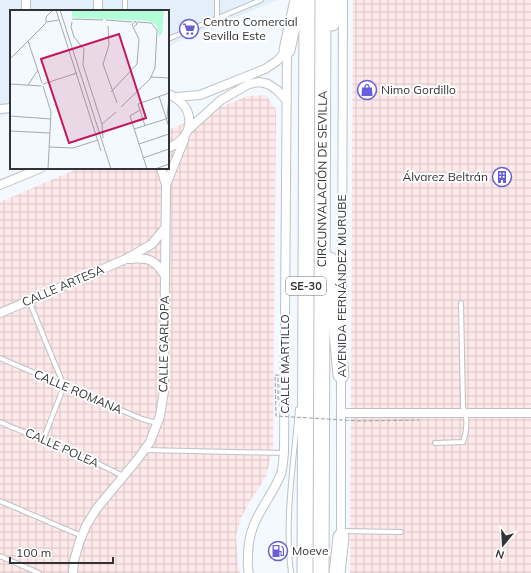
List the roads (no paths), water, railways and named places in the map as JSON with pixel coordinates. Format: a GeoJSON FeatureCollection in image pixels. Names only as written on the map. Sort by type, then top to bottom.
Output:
{"type":"FeatureCollection","features":[{"type":"Feature","properties":{"kind":"highway"},"geometry":{"type":"LineString","coordinates":[[287,50],[298,0]]}},
{"type":"Feature","properties":{"kind":"highway","name":"CIRCUNVALACIÓN DE SEVILLA"},"geometry":{"type":"LineString","coordinates":[[305,573],[307,0]]}},
{"type":"Feature","properties":{"kind":"highway","name":"CIRCUNVALACIÓN DE SEVILLA"},"geometry":{"type":"LineString","coordinates":[[321,573],[323,0]]}},
{"type":"Feature","properties":{"kind":"highway"},"geometry":{"type":"LineString","coordinates":[[323,86],[331,29],[333,0]]}},
{"type":"Feature","properties":{"kind":"highway"},"geometry":{"type":"LineString","coordinates":[[322,217],[329,256],[341,375]]}},
{"type":"Feature","properties":{"kind":"highway"},"geometry":{"type":"LineString","coordinates":[[338,573],[341,534]]}},
{"type":"Feature","properties":{"kind":"street","name":"AVENIDA FERNÁNDEZ MURUBE"},"geometry":{"type":"LineString","coordinates":[[341,573],[344,0]]}},
{"type":"Feature","properties":{"kind":"street"},"geometry":{"type":"LineString","coordinates":[[176,97],[200,95],[265,69],[277,62],[287,50]]}},
{"type":"Feature","properties":{"kind":"street","name":"CALLE MARTILLO"},"geometry":{"type":"LineString","coordinates":[[249,573],[248,547],[250,533],[256,517],[273,490],[282,472],[284,453],[287,50]]}},
{"type":"Feature","properties":{"kind":"street"},"geometry":{"type":"LineString","coordinates":[[169,148],[178,144],[189,129],[221,100],[249,84],[259,82],[268,84],[277,90],[287,102]]}},
{"type":"Feature","properties":{"kind":"street"},"geometry":{"type":"LineString","coordinates":[[169,94],[176,97],[188,112],[190,119],[189,129]]}},
{"type":"Feature","properties":{"kind":"street"},"geometry":{"type":"LineString","coordinates":[[0,109],[10,108]]}},
{"type":"Feature","properties":{"kind":"street","name":"CALLE GARLOPA"},"geometry":{"type":"LineString","coordinates":[[166,186],[184,137]]}},
{"type":"Feature","properties":{"kind":"street"},"geometry":{"type":"LineString","coordinates":[[0,185],[39,169]]}},
{"type":"Feature","properties":{"kind":"street","name":"CALLE GARLOPA"},"geometry":{"type":"LineString","coordinates":[[73,573],[74,561],[86,526],[97,508],[150,442],[160,416],[164,391],[166,186],[161,169]]}},
{"type":"Feature","properties":{"kind":"street","name":"CALLE ARTESA"},"geometry":{"type":"LineString","coordinates":[[0,313],[126,259],[152,244],[165,228]]}},
{"type":"Feature","properties":{"kind":"street","name":"CALLE ARTESA"},"geometry":{"type":"LineString","coordinates":[[126,259],[144,258],[159,266],[165,276]]}},
{"type":"Feature","properties":{"kind":"street"},"geometry":{"type":"LineString","coordinates":[[341,413],[531,413]]}},
{"type":"Feature","properties":{"kind":"lane"},"geometry":{"type":"LineString","coordinates":[[125,10],[126,0]]}},
{"type":"Feature","properties":{"kind":"lane"},"geometry":{"type":"LineString","coordinates":[[217,0],[217,18]]}},
{"type":"Feature","properties":{"kind":"lane"},"geometry":{"type":"LineString","coordinates":[[169,39],[261,0]]}},
{"type":"Feature","properties":{"kind":"lane"},"geometry":{"type":"LineString","coordinates":[[29,301],[64,386],[43,440]]}},
{"type":"Feature","properties":{"kind":"lane"},"geometry":{"type":"LineString","coordinates":[[435,443],[463,442],[466,434],[466,413],[462,406],[461,303]]}},
{"type":"Feature","properties":{"kind":"lane"},"geometry":{"type":"LineString","coordinates":[[301,386],[306,345]]}},
{"type":"Feature","properties":{"kind":"lane","name":"CALLE ROMANA"},"geometry":{"type":"LineString","coordinates":[[0,358],[142,419],[157,423]]}},
{"type":"Feature","properties":{"kind":"lane"},"geometry":{"type":"LineString","coordinates":[[291,573],[289,513],[299,401]]}},
{"type":"Feature","properties":{"kind":"lane","name":"CALLE POLEA"},"geometry":{"type":"LineString","coordinates":[[0,422],[97,463],[123,477]]}},
{"type":"Feature","properties":{"kind":"lane"},"geometry":{"type":"LineString","coordinates":[[144,450],[284,453]]}},
{"type":"Feature","properties":{"kind":"lane"},"geometry":{"type":"LineString","coordinates":[[0,501],[82,536]]}},
{"type":"Feature","properties":{"kind":"lane"},"geometry":{"type":"LineString","coordinates":[[341,534],[401,532]]}},
{"type":"Feature","properties":{"kind":"lane"},"geometry":{"type":"LineString","coordinates":[[0,556],[39,573]]}},
{"type":"Feature","properties":{"kind":"place","name":"Centro Comercial Sevilla Este"},"geometry":{"type":"Point","coordinates":[189,29]}},
{"type":"Feature","properties":{"kind":"place","name":"Nimo Gordillo"},"geometry":{"type":"Point","coordinates":[367,90]}},
{"type":"Feature","properties":{"kind":"place","name":"Álvarez Beltrán"},"geometry":{"type":"Point","coordinates":[502,177]}},
{"type":"Feature","properties":{"kind":"place","name":"Moeve"},"geometry":{"type":"Point","coordinates":[278,551]}}]}
